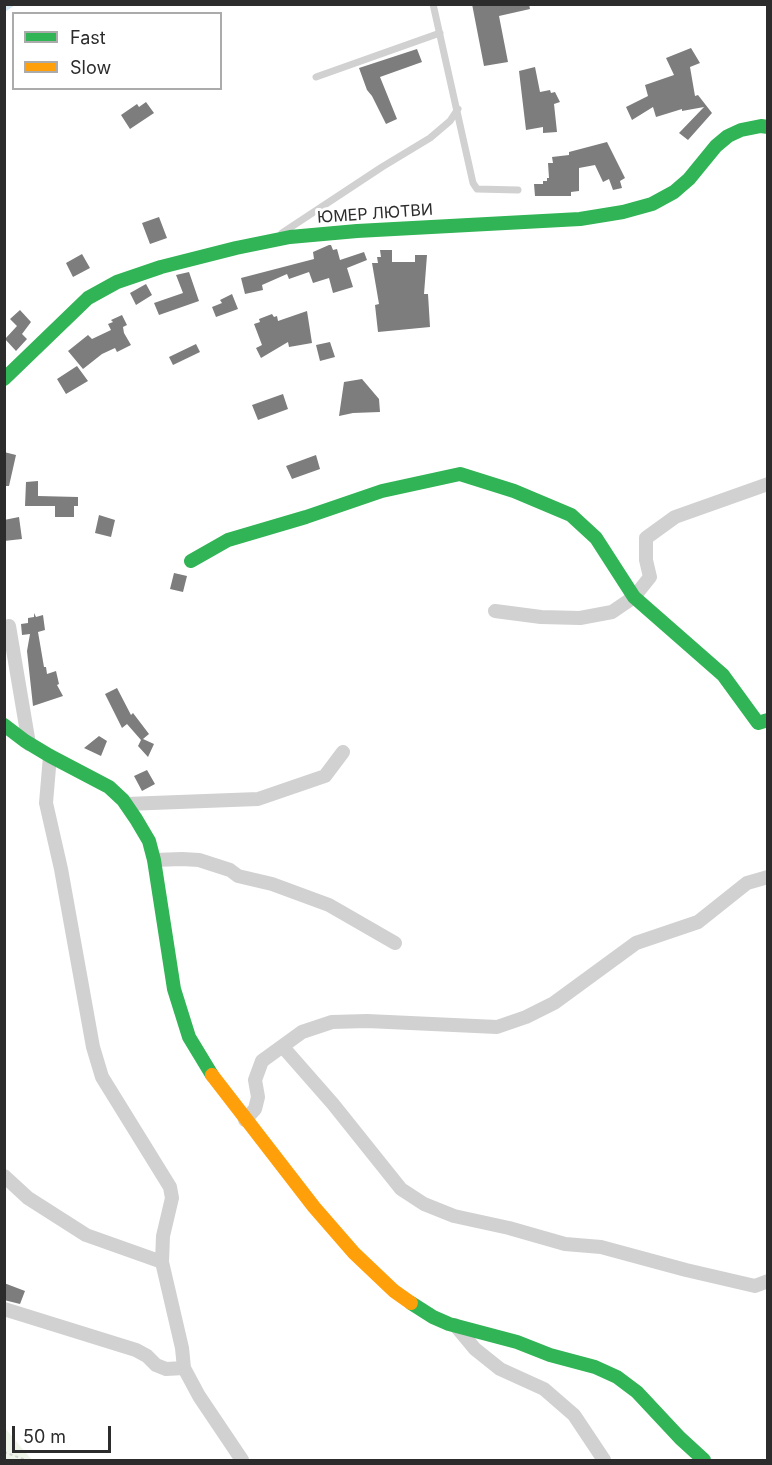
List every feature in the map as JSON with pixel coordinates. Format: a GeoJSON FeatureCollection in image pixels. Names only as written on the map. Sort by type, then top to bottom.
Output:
{"type":"FeatureCollection","features":[{"type":"Feature","properties":{"kind":"street","name":"ЮМЕР ЛЮТВИ"},"geometry":{"type":"LineString","coordinates":[[4,379],[88,298],[117,282],[161,267],[271,240],[357,231],[580,219],[623,212],[652,204],[674,192],[689,180],[716,146],[728,136],[741,130],[764,127]]}},
{"type":"Feature","properties":{"kind":"street"},"geometry":{"type":"LineString","coordinates":[[191,561],[228,540],[306,518],[382,491],[460,474],[514,491],[571,515],[596,538],[634,597],[723,675],[758,723],[768,720]]}},
{"type":"Feature","properties":{"kind":"street"},"geometry":{"type":"LineString","coordinates":[[495,611],[541,617],[580,618],[612,612],[634,597],[650,577],[646,560],[646,538],[675,517],[768,484]]}},
{"type":"Feature","properties":{"kind":"street"},"geometry":{"type":"LineString","coordinates":[[9,626],[29,744]]}},
{"type":"Feature","properties":{"kind":"street"},"geometry":{"type":"LineString","coordinates":[[4,725],[29,744],[109,787],[126,804],[149,841],[174,989],[189,1037],[214,1078],[245,1120],[354,1253],[394,1291],[434,1317],[595,1367],[616,1377],[637,1392],[704,1461]]}},
{"type":"Feature","properties":{"kind":"street"},"geometry":{"type":"LineString","coordinates":[[126,804],[258,799],[326,776],[343,752]]}},
{"type":"Feature","properties":{"kind":"street"},"geometry":{"type":"LineString","coordinates":[[50,756],[46,803],[61,869],[93,1047],[102,1077],[170,1186],[172,1198],[164,1236],[162,1262],[182,1348],[184,1368],[199,1396],[242,1461]]}},
{"type":"Feature","properties":{"kind":"street"},"geometry":{"type":"LineString","coordinates":[[154,860],[199,860],[230,870],[238,876],[272,884],[329,905],[395,943]]}},
{"type":"Feature","properties":{"kind":"street"},"geometry":{"type":"LineString","coordinates":[[245,1120],[255,1109],[258,1097],[255,1080],[262,1061],[303,1032],[332,1022],[367,1021],[498,1027],[555,1003],[636,944],[698,922],[747,883],[768,877]]}},
{"type":"Feature","properties":{"kind":"street"},"geometry":{"type":"LineString","coordinates":[[283,1047],[333,1104],[401,1189],[424,1204],[454,1216],[509,1228],[565,1244],[601,1247],[755,1286],[768,1281]]}},
{"type":"Feature","properties":{"kind":"street"},"geometry":{"type":"LineString","coordinates":[[4,1176],[27,1198],[86,1235],[162,1262]]}},
{"type":"Feature","properties":{"kind":"street"},"geometry":{"type":"LineString","coordinates":[[4,1309],[136,1350],[156,1365],[166,1369],[184,1368]]}},
{"type":"Feature","properties":{"kind":"street"},"geometry":{"type":"LineString","coordinates":[[455,1325],[475,1349],[500,1369],[544,1389],[574,1415],[604,1461]]}},
{"type":"Feature","properties":{"kind":"lane"},"geometry":{"type":"LineString","coordinates":[[433,4],[475,187],[477,189],[518,190]]}},
{"type":"Feature","properties":{"kind":"lane"},"geometry":{"type":"LineString","coordinates":[[316,76],[440,33]]}},
{"type":"Feature","properties":{"kind":"lane"},"geometry":{"type":"LineString","coordinates":[[271,240],[430,138],[450,121],[458,109]]}},
{"type":"Feature","properties":{"kind":"path"},"geometry":{"type":"LineString","coordinates":[[4,1452],[26,1461]]}},
{"type":"Feature","properties":{"kind":"shaded area"},"geometry":{"type":"Polygon","coordinates":[[[5,1428],[32,1460],[5,1460],[5,1428]]]}},
{"type":"Feature","properties":{"kind":"building"},"geometry":{"type":"Polygon","coordinates":[[[472,4],[529,4],[530,9],[499,16],[508,62],[484,66],[472,4]]]}},
{"type":"Feature","properties":{"kind":"building"},"geometry":{"type":"Polygon","coordinates":[[[691,48],[700,63],[690,67],[695,96],[698,95],[712,113],[688,140],[679,133],[704,107],[682,111],[682,109],[656,117],[653,107],[632,120],[626,107],[648,96],[645,85],[674,75],[666,58],[691,48]]]}},
{"type":"Feature","properties":{"kind":"building"},"geometry":{"type":"Polygon","coordinates":[[[417,49],[422,62],[380,77],[397,119],[386,124],[367,90],[359,68],[417,49]]]}},
{"type":"Feature","properties":{"kind":"building"},"geometry":{"type":"Polygon","coordinates":[[[535,67],[540,92],[550,90],[551,93],[555,92],[560,102],[554,104],[557,132],[543,133],[543,127],[526,130],[519,71],[535,67]]]}},
{"type":"Feature","properties":{"kind":"building"},"geometry":{"type":"Polygon","coordinates":[[[146,102],[154,113],[130,129],[121,115],[137,104],[139,107],[146,102]]]}},
{"type":"Feature","properties":{"kind":"building"},"geometry":{"type":"Polygon","coordinates":[[[607,142],[625,178],[620,181],[622,188],[613,190],[609,179],[603,182],[595,165],[579,168],[579,191],[571,192],[571,196],[535,196],[534,184],[543,184],[543,181],[549,178],[548,163],[553,163],[552,157],[569,155],[569,152],[607,142]]]}},
{"type":"Feature","properties":{"kind":"building"},"geometry":{"type":"Polygon","coordinates":[[[159,217],[167,238],[150,244],[142,223],[159,217]]]}},
{"type":"Feature","properties":{"kind":"building"},"geometry":{"type":"Polygon","coordinates":[[[329,245],[333,250],[337,249],[340,260],[364,252],[367,260],[347,268],[353,287],[333,293],[329,278],[313,283],[309,272],[289,279],[287,274],[262,285],[263,290],[245,294],[241,278],[314,259],[313,252],[329,245]]]}},
{"type":"Feature","properties":{"kind":"building"},"geometry":{"type":"Polygon","coordinates":[[[380,250],[392,250],[392,262],[415,262],[415,255],[427,255],[424,294],[428,294],[430,327],[378,332],[375,305],[379,304],[372,263],[378,263],[377,257],[381,257],[380,250]]]}},
{"type":"Feature","properties":{"kind":"building"},"geometry":{"type":"Polygon","coordinates":[[[82,254],[90,268],[73,277],[66,263],[82,254]]]}},
{"type":"Feature","properties":{"kind":"building"},"geometry":{"type":"Polygon","coordinates":[[[189,272],[199,301],[159,315],[154,303],[183,293],[176,275],[189,272]]]}},
{"type":"Feature","properties":{"kind":"building"},"geometry":{"type":"Polygon","coordinates":[[[146,284],[152,295],[136,305],[130,293],[146,284]]]}},
{"type":"Feature","properties":{"kind":"building"},"geometry":{"type":"Polygon","coordinates":[[[232,294],[238,309],[216,317],[212,307],[222,303],[220,300],[232,294]]]}},
{"type":"Feature","properties":{"kind":"building"},"geometry":{"type":"Polygon","coordinates":[[[20,310],[31,322],[22,334],[27,339],[16,351],[5,339],[17,326],[10,319],[20,310]]]}},
{"type":"Feature","properties":{"kind":"building"},"geometry":{"type":"Polygon","coordinates":[[[307,311],[312,343],[289,347],[288,342],[261,358],[256,348],[262,345],[254,324],[260,322],[259,319],[272,314],[274,317],[277,316],[278,321],[307,311]]]}},
{"type":"Feature","properties":{"kind":"building"},"geometry":{"type":"Polygon","coordinates":[[[122,315],[127,325],[123,327],[124,333],[131,345],[117,352],[115,348],[102,354],[83,369],[68,351],[88,335],[92,339],[111,330],[108,324],[122,315]]]}},
{"type":"Feature","properties":{"kind":"building"},"geometry":{"type":"Polygon","coordinates":[[[330,342],[335,357],[320,361],[316,345],[330,342]]]}},
{"type":"Feature","properties":{"kind":"building"},"geometry":{"type":"Polygon","coordinates":[[[196,344],[200,352],[173,365],[169,357],[196,344]]]}},
{"type":"Feature","properties":{"kind":"building"},"geometry":{"type":"Polygon","coordinates":[[[77,366],[88,381],[66,394],[57,379],[77,366]]]}},
{"type":"Feature","properties":{"kind":"building"},"geometry":{"type":"Polygon","coordinates":[[[362,379],[379,399],[380,412],[339,416],[344,382],[362,379]]]}},
{"type":"Feature","properties":{"kind":"building"},"geometry":{"type":"Polygon","coordinates":[[[283,394],[288,409],[258,420],[252,405],[283,394]]]}},
{"type":"Feature","properties":{"kind":"building"},"geometry":{"type":"Polygon","coordinates":[[[4,452],[16,455],[9,486],[4,486],[4,452]]]}},
{"type":"Feature","properties":{"kind":"building"},"geometry":{"type":"Polygon","coordinates":[[[316,455],[320,469],[292,479],[286,466],[316,455]]]}},
{"type":"Feature","properties":{"kind":"building"},"geometry":{"type":"Polygon","coordinates":[[[38,481],[38,496],[78,497],[78,506],[74,506],[74,517],[55,517],[55,506],[25,506],[26,482],[38,481]]]}},
{"type":"Feature","properties":{"kind":"building"},"geometry":{"type":"Polygon","coordinates":[[[99,515],[115,520],[111,537],[95,533],[99,515]]]}},
{"type":"Feature","properties":{"kind":"building"},"geometry":{"type":"Polygon","coordinates":[[[19,517],[22,539],[4,541],[4,520],[19,517]]]}},
{"type":"Feature","properties":{"kind":"building"},"geometry":{"type":"Polygon","coordinates":[[[174,573],[187,576],[183,592],[170,589],[174,573]]]}},
{"type":"Feature","properties":{"kind":"building"},"geometry":{"type":"Polygon","coordinates":[[[34,613],[36,617],[43,615],[45,630],[38,632],[44,667],[46,667],[47,674],[56,671],[59,684],[57,685],[63,696],[33,706],[27,651],[30,634],[22,635],[21,624],[28,623],[28,618],[34,617],[34,613]]]}},
{"type":"Feature","properties":{"kind":"building"},"geometry":{"type":"Polygon","coordinates":[[[117,688],[131,715],[133,713],[149,734],[143,739],[154,744],[148,757],[138,746],[141,740],[127,724],[122,728],[105,694],[117,688]]]}},
{"type":"Feature","properties":{"kind":"building"},"geometry":{"type":"Polygon","coordinates":[[[99,736],[107,741],[101,756],[84,748],[99,736]]]}},
{"type":"Feature","properties":{"kind":"building"},"geometry":{"type":"Polygon","coordinates":[[[147,770],[155,784],[142,791],[134,776],[147,770]]]}},
{"type":"Feature","properties":{"kind":"building"},"geometry":{"type":"Polygon","coordinates":[[[4,1283],[25,1291],[20,1304],[4,1300],[4,1283]]]}},
{"type":"Feature","properties":{"kind":"waterway"},"geometry":{"type":"LineString","coordinates":[[4,10],[13,4]]}},
{"type":"Feature","properties":{"kind":"traffic: fast"},"geometry":{"type":"LineString","coordinates":[[4,379],[88,298],[117,282],[161,267],[290,237],[357,231],[580,219],[623,212],[652,204],[674,192],[728,136],[741,130],[768,127]]}},
{"type":"Feature","properties":{"kind":"traffic: fast"},"geometry":{"type":"LineString","coordinates":[[191,561],[228,540],[382,491],[460,474],[514,491],[571,515],[596,538],[634,597],[723,675],[758,723],[768,720]]}},
{"type":"Feature","properties":{"kind":"traffic: fast"},"geometry":{"type":"LineString","coordinates":[[4,725],[50,756],[109,787],[123,800],[136,819],[149,841],[154,860],[174,989],[189,1037],[212,1075]]}},
{"type":"Feature","properties":{"kind":"traffic: fast"},"geometry":{"type":"LineString","coordinates":[[411,1303],[449,1324],[517,1342],[550,1355],[595,1367],[617,1377],[637,1392],[704,1460]]}},
{"type":"Feature","properties":{"kind":"traffic: slow"},"geometry":{"type":"LineString","coordinates":[[212,1075],[314,1207],[354,1253],[394,1291],[411,1303]]}}]}
